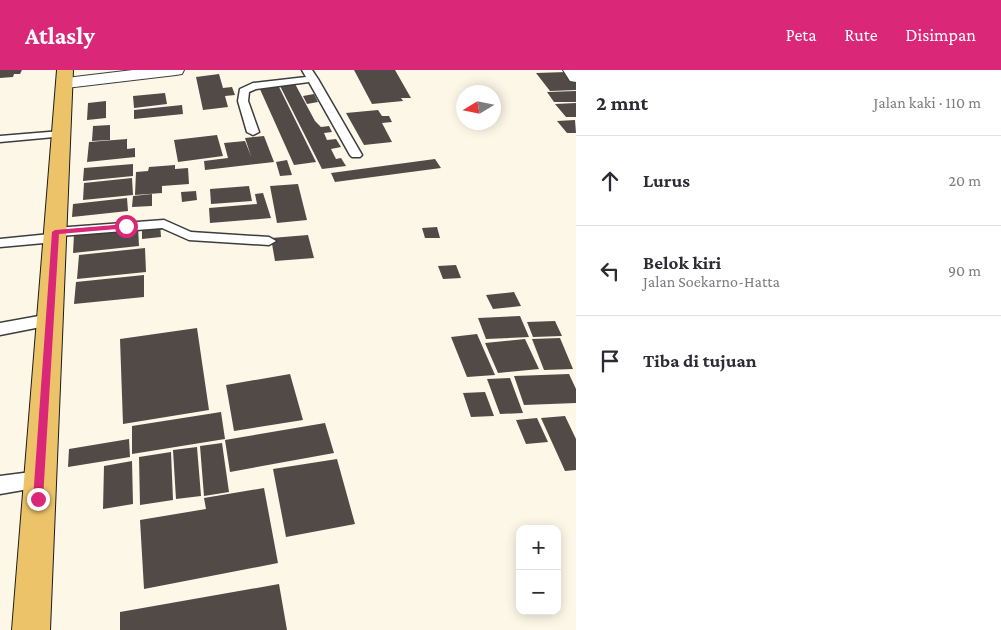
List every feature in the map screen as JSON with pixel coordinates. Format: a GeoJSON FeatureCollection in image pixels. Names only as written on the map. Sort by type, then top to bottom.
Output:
{"type":"FeatureCollection","features":[{"type":"Feature","properties":{"kind":"main road"},"geometry":{"type":"LineString","coordinates":[[31,630],[18,483],[50,320],[46,237],[61,134],[65,75]]}},
{"type":"Feature","properties":{"kind":"street"},"geometry":{"type":"LineString","coordinates":[[65,75],[176,70]]}},
{"type":"Feature","properties":{"kind":"street"},"geometry":{"type":"LineString","coordinates":[[570,70],[576,78]]}},
{"type":"Feature","properties":{"kind":"lane"},"geometry":{"type":"LineString","coordinates":[[253,132],[243,101],[244,91],[253,86],[310,74],[356,155]]}},
{"type":"Feature","properties":{"kind":"lane"},"geometry":{"type":"LineString","coordinates":[[0,139],[61,134]]}},
{"type":"Feature","properties":{"kind":"lane"},"geometry":{"type":"LineString","coordinates":[[0,243],[164,224],[189,236],[270,241]]}},
{"type":"Feature","properties":{"kind":"lane"},"geometry":{"type":"LineString","coordinates":[[0,329],[50,320]]}},
{"type":"Feature","properties":{"kind":"building"},"geometry":{"type":"Polygon","coordinates":[[[0,70],[22,70],[20,74],[14,74],[13,77],[0,78],[0,70]]]}},
{"type":"Feature","properties":{"kind":"building"},"geometry":{"type":"Polygon","coordinates":[[[354,70],[395,70],[411,98],[401,98],[403,101],[372,104],[354,70]]]}},
{"type":"Feature","properties":{"kind":"building"},"geometry":{"type":"Polygon","coordinates":[[[567,72],[576,83],[576,90],[550,91],[536,73],[567,72]]]}},
{"type":"Feature","properties":{"kind":"building"},"geometry":{"type":"Polygon","coordinates":[[[219,74],[223,88],[232,87],[235,95],[225,96],[228,107],[203,110],[196,77],[219,74]]]}},
{"type":"Feature","properties":{"kind":"building"},"geometry":{"type":"Polygon","coordinates":[[[294,82],[315,121],[321,127],[329,126],[332,132],[324,133],[327,140],[336,139],[341,147],[331,149],[336,159],[341,158],[346,166],[322,169],[279,84],[294,82]]]}},
{"type":"Feature","properties":{"kind":"building"},"geometry":{"type":"Polygon","coordinates":[[[278,85],[316,162],[294,165],[259,87],[278,85]]]}},
{"type":"Feature","properties":{"kind":"building"},"geometry":{"type":"Polygon","coordinates":[[[576,91],[576,102],[554,102],[547,92],[576,91]]]}},
{"type":"Feature","properties":{"kind":"building"},"geometry":{"type":"Polygon","coordinates":[[[165,93],[167,104],[134,108],[133,96],[165,93]]]}},
{"type":"Feature","properties":{"kind":"building"},"geometry":{"type":"Polygon","coordinates":[[[314,94],[318,102],[307,104],[303,96],[314,94]]]}},
{"type":"Feature","properties":{"kind":"building"},"geometry":{"type":"Polygon","coordinates":[[[106,101],[106,118],[87,120],[88,103],[106,101]]]}},
{"type":"Feature","properties":{"kind":"building"},"geometry":{"type":"Polygon","coordinates":[[[576,103],[576,117],[566,117],[555,104],[576,103]]]}},
{"type":"Feature","properties":{"kind":"building"},"geometry":{"type":"Polygon","coordinates":[[[182,105],[183,114],[134,119],[134,110],[182,105]]]}},
{"type":"Feature","properties":{"kind":"building"},"geometry":{"type":"Polygon","coordinates":[[[378,110],[382,116],[389,116],[392,122],[382,123],[392,142],[364,145],[346,113],[378,110]]]}},
{"type":"Feature","properties":{"kind":"building"},"geometry":{"type":"Polygon","coordinates":[[[575,120],[576,133],[567,133],[557,121],[575,120]]]}},
{"type":"Feature","properties":{"kind":"building"},"geometry":{"type":"Polygon","coordinates":[[[110,125],[110,140],[92,141],[93,126],[110,125]]]}},
{"type":"Feature","properties":{"kind":"building"},"geometry":{"type":"Polygon","coordinates":[[[217,135],[223,156],[178,162],[174,140],[217,135]]]}},
{"type":"Feature","properties":{"kind":"building"},"geometry":{"type":"Polygon","coordinates":[[[264,136],[274,162],[205,170],[204,161],[228,158],[224,143],[245,141],[251,156],[245,138],[264,136]]]}},
{"type":"Feature","properties":{"kind":"building"},"geometry":{"type":"Polygon","coordinates":[[[127,139],[127,149],[135,148],[135,157],[87,162],[89,142],[127,139]]]}},
{"type":"Feature","properties":{"kind":"building"},"geometry":{"type":"Polygon","coordinates":[[[435,159],[441,168],[335,182],[331,173],[435,159]]]}},
{"type":"Feature","properties":{"kind":"building"},"geometry":{"type":"Polygon","coordinates":[[[287,160],[292,175],[280,176],[276,162],[287,160]]]}},
{"type":"Feature","properties":{"kind":"building"},"geometry":{"type":"Polygon","coordinates":[[[133,164],[133,176],[83,181],[84,168],[133,164]]]}},
{"type":"Feature","properties":{"kind":"building"},"geometry":{"type":"Polygon","coordinates":[[[175,165],[175,169],[188,168],[189,184],[162,186],[162,193],[135,195],[136,172],[148,171],[149,167],[175,165]]]}},
{"type":"Feature","properties":{"kind":"building"},"geometry":{"type":"Polygon","coordinates":[[[132,178],[133,195],[83,200],[84,183],[132,178]]]}},
{"type":"Feature","properties":{"kind":"building"},"geometry":{"type":"Polygon","coordinates":[[[298,184],[307,220],[277,223],[270,186],[298,184]]]}},
{"type":"Feature","properties":{"kind":"building"},"geometry":{"type":"Polygon","coordinates":[[[249,186],[252,201],[211,204],[210,189],[249,186]]]}},
{"type":"Feature","properties":{"kind":"building"},"geometry":{"type":"Polygon","coordinates":[[[196,191],[197,200],[182,202],[181,192],[196,191]]]}},
{"type":"Feature","properties":{"kind":"building"},"geometry":{"type":"Polygon","coordinates":[[[263,193],[271,218],[210,223],[209,208],[257,204],[255,194],[263,193]]]}},
{"type":"Feature","properties":{"kind":"building"},"geometry":{"type":"Polygon","coordinates":[[[152,194],[152,206],[132,207],[133,196],[152,194]]]}},
{"type":"Feature","properties":{"kind":"building"},"geometry":{"type":"Polygon","coordinates":[[[127,198],[128,211],[72,217],[73,204],[127,198]]]}},
{"type":"Feature","properties":{"kind":"building"},"geometry":{"type":"Polygon","coordinates":[[[160,224],[161,237],[142,239],[142,226],[160,224]]]}},
{"type":"Feature","properties":{"kind":"building"},"geometry":{"type":"Polygon","coordinates":[[[138,227],[139,246],[73,253],[74,234],[138,227]]]}},
{"type":"Feature","properties":{"kind":"building"},"geometry":{"type":"Polygon","coordinates":[[[437,227],[440,238],[425,238],[422,228],[437,227]]]}},
{"type":"Feature","properties":{"kind":"building"},"geometry":{"type":"Polygon","coordinates":[[[308,235],[314,258],[275,261],[271,238],[308,235]]]}},
{"type":"Feature","properties":{"kind":"building"},"geometry":{"type":"Polygon","coordinates":[[[145,248],[146,272],[77,279],[79,255],[145,248]]]}},
{"type":"Feature","properties":{"kind":"building"},"geometry":{"type":"Polygon","coordinates":[[[456,265],[461,278],[443,279],[438,266],[456,265]]]}},
{"type":"Feature","properties":{"kind":"building"},"geometry":{"type":"Polygon","coordinates":[[[144,275],[144,297],[74,304],[76,282],[144,275]]]}},
{"type":"Feature","properties":{"kind":"building"},"geometry":{"type":"Polygon","coordinates":[[[514,292],[521,306],[493,309],[486,295],[514,292]]]}},
{"type":"Feature","properties":{"kind":"building"},"geometry":{"type":"Polygon","coordinates":[[[520,316],[529,337],[486,339],[478,318],[520,316]]]}},
{"type":"Feature","properties":{"kind":"building"},"geometry":{"type":"Polygon","coordinates":[[[555,321],[562,336],[533,337],[527,322],[555,321]]]}},
{"type":"Feature","properties":{"kind":"building"},"geometry":{"type":"Polygon","coordinates":[[[197,328],[209,410],[123,424],[120,339],[197,328]]]}},
{"type":"Feature","properties":{"kind":"building"},"geometry":{"type":"Polygon","coordinates":[[[477,334],[495,375],[467,377],[451,337],[477,334]]]}},
{"type":"Feature","properties":{"kind":"building"},"geometry":{"type":"Polygon","coordinates":[[[560,338],[573,369],[544,370],[532,339],[560,338]]]}},
{"type":"Feature","properties":{"kind":"building"},"geometry":{"type":"Polygon","coordinates":[[[525,339],[539,369],[498,373],[485,343],[525,339]]]}},
{"type":"Feature","properties":{"kind":"building"},"geometry":{"type":"Polygon","coordinates":[[[290,374],[303,420],[234,431],[226,385],[290,374]]]}},
{"type":"Feature","properties":{"kind":"building"},"geometry":{"type":"Polygon","coordinates":[[[569,374],[576,389],[576,403],[524,405],[514,376],[569,374]]]}},
{"type":"Feature","properties":{"kind":"building"},"geometry":{"type":"Polygon","coordinates":[[[510,378],[523,413],[500,414],[487,379],[510,378]]]}},
{"type":"Feature","properties":{"kind":"building"},"geometry":{"type":"Polygon","coordinates":[[[485,392],[494,416],[471,417],[463,393],[485,392]]]}},
{"type":"Feature","properties":{"kind":"building"},"geometry":{"type":"Polygon","coordinates":[[[221,412],[225,439],[132,454],[132,426],[221,412]]]}},
{"type":"Feature","properties":{"kind":"building"},"geometry":{"type":"Polygon","coordinates":[[[565,416],[576,439],[576,470],[565,471],[541,418],[565,416]]]}},
{"type":"Feature","properties":{"kind":"building"},"geometry":{"type":"Polygon","coordinates":[[[537,418],[548,442],[526,444],[516,420],[537,418]]]}},
{"type":"Feature","properties":{"kind":"building"},"geometry":{"type":"Polygon","coordinates":[[[325,423],[334,453],[230,472],[225,440],[325,423]]]}},
{"type":"Feature","properties":{"kind":"building"},"geometry":{"type":"Polygon","coordinates":[[[129,439],[130,457],[68,467],[69,449],[129,439]]]}},
{"type":"Feature","properties":{"kind":"building"},"geometry":{"type":"Polygon","coordinates":[[[222,443],[229,492],[204,496],[200,446],[222,443]]]}},
{"type":"Feature","properties":{"kind":"building"},"geometry":{"type":"Polygon","coordinates":[[[197,447],[201,496],[176,499],[173,450],[197,447]]]}},
{"type":"Feature","properties":{"kind":"building"},"geometry":{"type":"Polygon","coordinates":[[[171,452],[173,500],[140,505],[139,457],[171,452]]]}},
{"type":"Feature","properties":{"kind":"building"},"geometry":{"type":"Polygon","coordinates":[[[337,459],[355,524],[286,537],[273,469],[337,459]]]}},
{"type":"Feature","properties":{"kind":"building"},"geometry":{"type":"Polygon","coordinates":[[[132,461],[133,504],[103,509],[104,466],[132,461]]]}},
{"type":"Feature","properties":{"kind":"building"},"geometry":{"type":"Polygon","coordinates":[[[264,488],[278,563],[144,589],[140,520],[206,509],[204,498],[264,488]]]}},
{"type":"Feature","properties":{"kind":"building"},"geometry":{"type":"Polygon","coordinates":[[[279,584],[287,630],[120,630],[120,612],[279,584]]]}},
{"type":"Feature","properties":{"kind":"route"},"geometry":{"type":"LineString","coordinates":[[38,499],[55,232],[126,226]]}}]}
